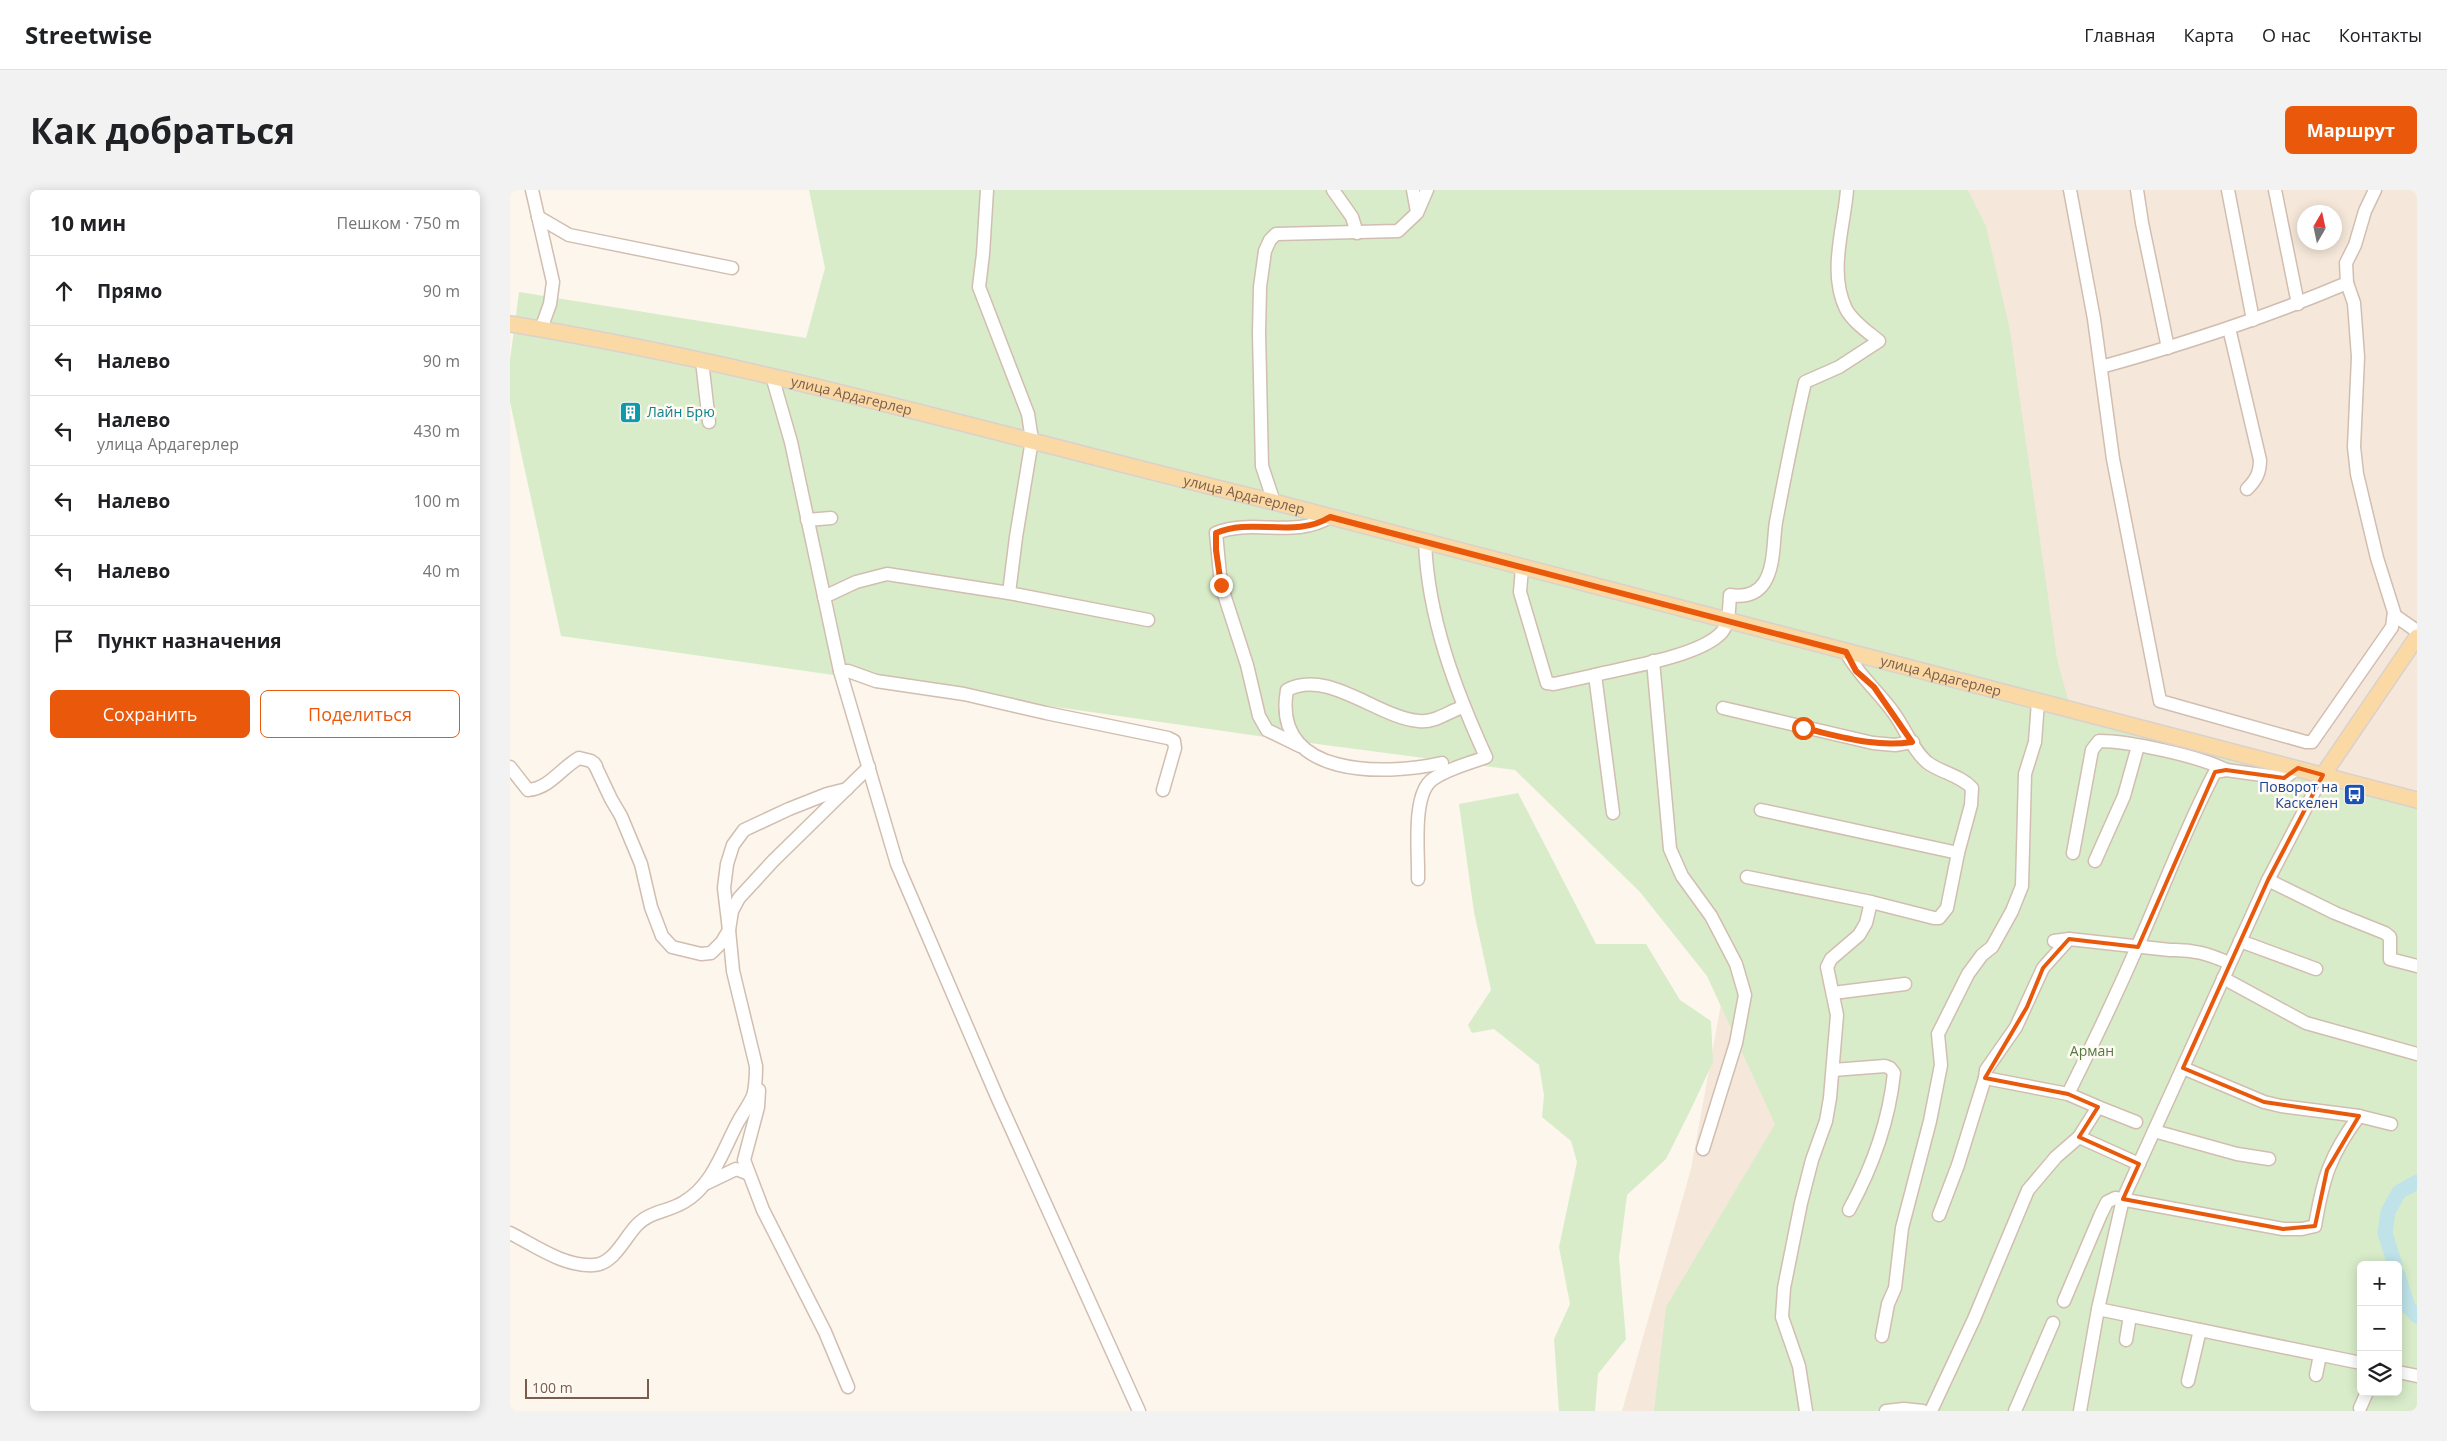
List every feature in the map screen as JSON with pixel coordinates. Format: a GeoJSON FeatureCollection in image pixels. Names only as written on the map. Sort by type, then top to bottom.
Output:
{"type":"FeatureCollection","features":[{"type":"Feature","properties":{"kind":"main road","name":"улица Ардагерлер"},"geometry":{"type":"LineString","coordinates":[[510,324],[772,376],[1032,440],[1129,467],[1274,502],[2417,800]]}},
{"type":"Feature","properties":{"kind":"main road"},"geometry":{"type":"LineString","coordinates":[[2323,775],[2417,637]]}},
{"type":"Feature","properties":{"kind":"street"},"geometry":{"type":"LineString","coordinates":[[532,190],[553,282],[550,304],[541,329]]}},
{"type":"Feature","properties":{"kind":"street"},"geometry":{"type":"LineString","coordinates":[[986,190],[984,254],[979,287],[1028,414],[1032,440],[1014,546],[1009,593]]}},
{"type":"Feature","properties":{"kind":"street"},"geometry":{"type":"LineString","coordinates":[[1334,190],[1352,216],[1357,233]]}},
{"type":"Feature","properties":{"kind":"street"},"geometry":{"type":"LineString","coordinates":[[1413,190],[1417,213]]}},
{"type":"Feature","properties":{"kind":"street"},"geometry":{"type":"LineString","coordinates":[[1274,502],[1262,466],[1260,440],[1260,287],[1265,252],[1270,240],[1276,234],[1398,231],[1417,213],[1427,190]]}},
{"type":"Feature","properties":{"kind":"street"},"geometry":{"type":"LineString","coordinates":[[1522,568],[1520,592],[1547,683],[1562,682],[1669,658],[1710,642],[1723,631],[1727,621],[1730,594],[1740,596],[1757,590],[1764,582],[1770,569],[1782,491],[1805,382],[1839,367],[1880,341],[1855,321],[1846,310],[1840,292],[1839,244],[1847,190]]}},
{"type":"Feature","properties":{"kind":"street"},"geometry":{"type":"LineString","coordinates":[[2070,190],[2094,319],[2125,526],[2160,701],[2306,742],[2312,742],[2392,627],[2394,615],[2377,558],[2357,474],[2354,447],[2358,357],[2354,303],[2347,283],[2346,263],[2355,245],[2365,211],[2375,190]]}},
{"type":"Feature","properties":{"kind":"street"},"geometry":{"type":"LineString","coordinates":[[2138,190],[2168,348]]}},
{"type":"Feature","properties":{"kind":"street"},"geometry":{"type":"LineString","coordinates":[[2228,190],[2253,320]]}},
{"type":"Feature","properties":{"kind":"street"},"geometry":{"type":"LineString","coordinates":[[2274,190],[2298,304]]}},
{"type":"Feature","properties":{"kind":"street"},"geometry":{"type":"LineString","coordinates":[[538,217],[569,235],[732,268]]}},
{"type":"Feature","properties":{"kind":"street"},"geometry":{"type":"LineString","coordinates":[[2100,367],[2168,348],[2253,320],[2298,304],[2347,283]]}},
{"type":"Feature","properties":{"kind":"street"},"geometry":{"type":"LineString","coordinates":[[2229,328],[2260,460],[2260,471],[2247,489]]}},
{"type":"Feature","properties":{"kind":"street"},"geometry":{"type":"LineString","coordinates":[[702,361],[708,422]]}},
{"type":"Feature","properties":{"kind":"street"},"geometry":{"type":"LineString","coordinates":[[772,376],[791,442],[840,671],[897,864],[917,914],[1139,1411]]}},
{"type":"Feature","properties":{"kind":"street"},"geometry":{"type":"LineString","coordinates":[[1330,517],[1318,525],[1293,529],[1227,528],[1216,533],[1216,550],[1221,585],[1247,664],[1259,716],[1267,730],[1300,746],[1308,753],[1360,770],[1417,769],[1442,763]]}},
{"type":"Feature","properties":{"kind":"street"},"geometry":{"type":"LineString","coordinates":[[807,520],[831,518]]}},
{"type":"Feature","properties":{"kind":"street"},"geometry":{"type":"LineString","coordinates":[[1418,879],[1420,800],[1431,780],[1457,767],[1486,757],[1463,707],[1434,612],[1426,570],[1425,542]]}},
{"type":"Feature","properties":{"kind":"street"},"geometry":{"type":"LineString","coordinates":[[863,570],[1009,593],[1148,620]]}},
{"type":"Feature","properties":{"kind":"street"},"geometry":{"type":"LineString","coordinates":[[824,597],[856,582],[888,574]]}},
{"type":"Feature","properties":{"kind":"street"},"geometry":{"type":"LineString","coordinates":[[2394,615],[2417,630]]}},
{"type":"Feature","properties":{"kind":"street"},"geometry":{"type":"LineString","coordinates":[[1747,877],[1871,902],[1934,918],[1939,918],[1947,908],[1958,853],[1971,805],[1972,788],[1966,781],[1929,764],[1921,756],[1874,687],[1856,671],[1846,652]]}},
{"type":"Feature","properties":{"kind":"street"},"geometry":{"type":"LineString","coordinates":[[1652,661],[1670,849],[1682,876],[1711,916],[1736,964],[1745,996],[1736,1043],[1703,1149]]}},
{"type":"Feature","properties":{"kind":"street"},"geometry":{"type":"LineString","coordinates":[[840,671],[848,671],[876,681],[964,694],[1168,738],[1174,741],[1175,748],[1163,790]]}},
{"type":"Feature","properties":{"kind":"street"},"geometry":{"type":"LineString","coordinates":[[1595,675],[1613,813]]}},
{"type":"Feature","properties":{"kind":"street"},"geometry":{"type":"LineString","coordinates":[[1300,746],[1289,726],[1284,707],[1287,690],[1297,685],[1336,689],[1404,719],[1420,722],[1430,721],[1463,707]]}},
{"type":"Feature","properties":{"kind":"street"},"geometry":{"type":"LineString","coordinates":[[1882,1336],[1888,1304],[1895,1288],[1902,1228],[1930,1121],[1941,1065],[1938,1034],[1968,974],[1982,955],[1992,947],[2012,911],[2022,886],[2025,774],[2035,742],[2038,702]]}},
{"type":"Feature","properties":{"kind":"street"},"geometry":{"type":"LineString","coordinates":[[1723,708],[1873,743],[1895,745],[1912,742]]}},
{"type":"Feature","properties":{"kind":"street"},"geometry":{"type":"LineString","coordinates":[[2073,853],[2092,750],[2099,741],[2138,746],[2214,764],[2226,770]]}},
{"type":"Feature","properties":{"kind":"street"},"geometry":{"type":"LineString","coordinates":[[2095,861],[2124,796],[2138,746]]}},
{"type":"Feature","properties":{"kind":"street"},"geometry":{"type":"LineString","coordinates":[[510,767],[528,790],[540,789],[549,783],[563,768],[579,758],[595,764],[610,799],[621,816],[641,864],[657,926],[667,943],[672,947],[701,954],[711,952],[722,942],[729,930],[732,911],[739,898],[815,818],[849,788],[869,767]]}},
{"type":"Feature","properties":{"kind":"street"},"geometry":{"type":"LineString","coordinates":[[2068,1094],[2138,947],[2198,804],[2215,772],[2226,770],[2284,778],[2298,768]]}},
{"type":"Feature","properties":{"kind":"street"},"geometry":{"type":"LineString","coordinates":[[2080,1411],[2098,1309],[2123,1199],[2268,880],[2323,775]]}},
{"type":"Feature","properties":{"kind":"street"},"geometry":{"type":"LineString","coordinates":[[510,1233],[553,1256],[571,1262],[595,1265],[605,1263],[638,1224],[652,1213],[685,1202],[705,1184],[723,1156],[737,1123],[747,1108],[753,1095],[756,1077],[756,1066],[733,971],[724,888],[733,845],[744,830],[789,808],[849,788]]}},
{"type":"Feature","properties":{"kind":"street"},"geometry":{"type":"LineString","coordinates":[[1762,810],[1958,853]]}},
{"type":"Feature","properties":{"kind":"street"},"geometry":{"type":"LineString","coordinates":[[2268,880],[2335,913],[2385,933],[2390,937],[2390,959],[2417,966]]}},
{"type":"Feature","properties":{"kind":"street"},"geometry":{"type":"LineString","coordinates":[[1806,1411],[1799,1366],[1789,1343],[1782,1312],[1790,1251],[1812,1160],[1826,1121],[1834,1070],[1833,1042],[1837,1015],[1827,967],[1830,959],[1859,935],[1866,923],[1871,902]]}},
{"type":"Feature","properties":{"kind":"street"},"geometry":{"type":"LineString","coordinates":[[1939,1215],[1958,1165],[1985,1078],[1995,1056],[2016,1027],[2027,1007],[2043,968],[2069,938]]}},
{"type":"Feature","properties":{"kind":"street"},"geometry":{"type":"LineString","coordinates":[[2054,941],[2069,938],[2170,950],[2187,949],[2204,953],[2229,963]]}},
{"type":"Feature","properties":{"kind":"street"},"geometry":{"type":"LineString","coordinates":[[2240,941],[2316,969]]}},
{"type":"Feature","properties":{"kind":"street"},"geometry":{"type":"LineString","coordinates":[[2223,978],[2306,1023],[2417,1054]]}},
{"type":"Feature","properties":{"kind":"street"},"geometry":{"type":"LineString","coordinates":[[1833,993],[1905,984]]}},
{"type":"Feature","properties":{"kind":"street"},"geometry":{"type":"LineString","coordinates":[[1834,1070],[1885,1066],[1894,1073],[1887,1112],[1875,1155],[1849,1210]]}},
{"type":"Feature","properties":{"kind":"street"},"geometry":{"type":"LineString","coordinates":[[2184,1068],[2264,1102],[2281,1106],[2360,1116],[2391,1124]]}},
{"type":"Feature","properties":{"kind":"street"},"geometry":{"type":"LineString","coordinates":[[756,1077],[759,1091],[758,1107],[744,1160],[763,1210],[821,1324],[848,1387]]}},
{"type":"Feature","properties":{"kind":"street"},"geometry":{"type":"LineString","coordinates":[[1985,1078],[2068,1094],[2136,1122]]}},
{"type":"Feature","properties":{"kind":"street"},"geometry":{"type":"LineString","coordinates":[[1931,1411],[1974,1319],[2028,1190],[2056,1157],[2079,1136],[2098,1107]]}},
{"type":"Feature","properties":{"kind":"street"},"geometry":{"type":"LineString","coordinates":[[2064,1301],[2107,1202],[2115,1198],[2283,1229],[2310,1228],[2315,1226],[2327,1170],[2335,1152],[2360,1116]]}},
{"type":"Feature","properties":{"kind":"street"},"geometry":{"type":"LineString","coordinates":[[2154,1131],[2237,1154],[2269,1159]]}},
{"type":"Feature","properties":{"kind":"street"},"geometry":{"type":"LineString","coordinates":[[2079,1136],[2139,1164]]}},
{"type":"Feature","properties":{"kind":"street"},"geometry":{"type":"LineString","coordinates":[[705,1184],[736,1169],[750,1174]]}},
{"type":"Feature","properties":{"kind":"street"},"geometry":{"type":"LineString","coordinates":[[2098,1309],[2357,1363]]}},
{"type":"Feature","properties":{"kind":"street"},"geometry":{"type":"LineString","coordinates":[[2126,1340],[2130,1316]]}},
{"type":"Feature","properties":{"kind":"street"},"geometry":{"type":"LineString","coordinates":[[2015,1411],[2053,1323]]}},
{"type":"Feature","properties":{"kind":"street"},"geometry":{"type":"LineString","coordinates":[[2188,1381],[2200,1330]]}},
{"type":"Feature","properties":{"kind":"street"},"geometry":{"type":"LineString","coordinates":[[2316,1375],[2320,1355]]}},
{"type":"Feature","properties":{"kind":"street"},"geometry":{"type":"LineString","coordinates":[[2402,1373],[2417,1376]]}},
{"type":"Feature","properties":{"kind":"street"},"geometry":{"type":"LineString","coordinates":[[2360,1408],[2365,1396]]}},
{"type":"Feature","properties":{"kind":"street"},"geometry":{"type":"LineString","coordinates":[[1886,1411],[1904,1408],[1923,1411]]}},
{"type":"Feature","properties":{"kind":"highlighted area"},"geometry":{"type":"Polygon","coordinates":[[[2298,768],[2323,775],[2268,880],[2183,1068],[2264,1102],[2359,1116],[2327,1170],[2315,1226],[2283,1229],[2123,1199],[2139,1164],[2079,1137],[2098,1107],[2068,1094],[1985,1078],[2027,1007],[2043,968],[2069,939],[2138,947],[2215,772],[2226,770],[2284,778],[2298,768]]]}},
{"type":"Feature","properties":{"kind":"shaded area"},"geometry":{"type":"Polygon","coordinates":[[[1968,190],[2417,190],[2417,1411],[1622,1411],[1691,1169],[1728,965],[1721,647],[1968,190]]]}},
{"type":"Feature","properties":{"kind":"green space","name":"Арман"},"geometry":{"type":"Polygon","coordinates":[[[809,190],[1968,190],[1986,226],[2010,330],[2057,659],[2071,710],[2417,800],[2417,1411],[1654,1411],[1666,1307],[1775,1124],[1707,976],[1640,892],[1515,770],[1265,737],[561,636],[510,402],[510,360],[519,292],[806,338],[825,268],[809,190]]]}},
{"type":"Feature","properties":{"kind":"green space"},"geometry":{"type":"Polygon","coordinates":[[[1518,793],[1596,944],[1646,944],[1680,1000],[1711,1021],[1713,1062],[1692,1107],[1666,1159],[1627,1195],[1619,1258],[1626,1339],[1598,1374],[1595,1411],[1559,1411],[1554,1339],[1570,1304],[1559,1247],[1577,1162],[1571,1141],[1542,1117],[1544,1095],[1539,1065],[1494,1029],[1472,1033],[1468,1025],[1491,990],[1474,912],[1459,804],[1518,793]]]}},
{"type":"Feature","properties":{"kind":"waterway"},"geometry":{"type":"LineString","coordinates":[[2394,1261],[2385,1233],[2388,1212],[2399,1192],[2417,1182]]}},
{"type":"Feature","properties":{"kind":"waterway"},"geometry":{"type":"LineString","coordinates":[[2402,1288],[2408,1307],[2417,1316]]}},
{"type":"Feature","properties":{"kind":"place","name":"Лайн Брю"},"geometry":{"type":"Point","coordinates":[631,412]}},
{"type":"Feature","properties":{"kind":"place","name":"Поворот на Каскелен"},"geometry":{"type":"Point","coordinates":[2354,795]}},
{"type":"Feature","properties":{"kind":"route"},"geometry":{"type":"LineString","coordinates":[[1221,585],[1216,550],[1216,533],[1227,528],[1293,529],[1318,525],[1330,517],[1846,652],[1856,671],[1874,687],[1895,714],[1912,742],[1895,745],[1873,743],[1803,728]]}}]}
